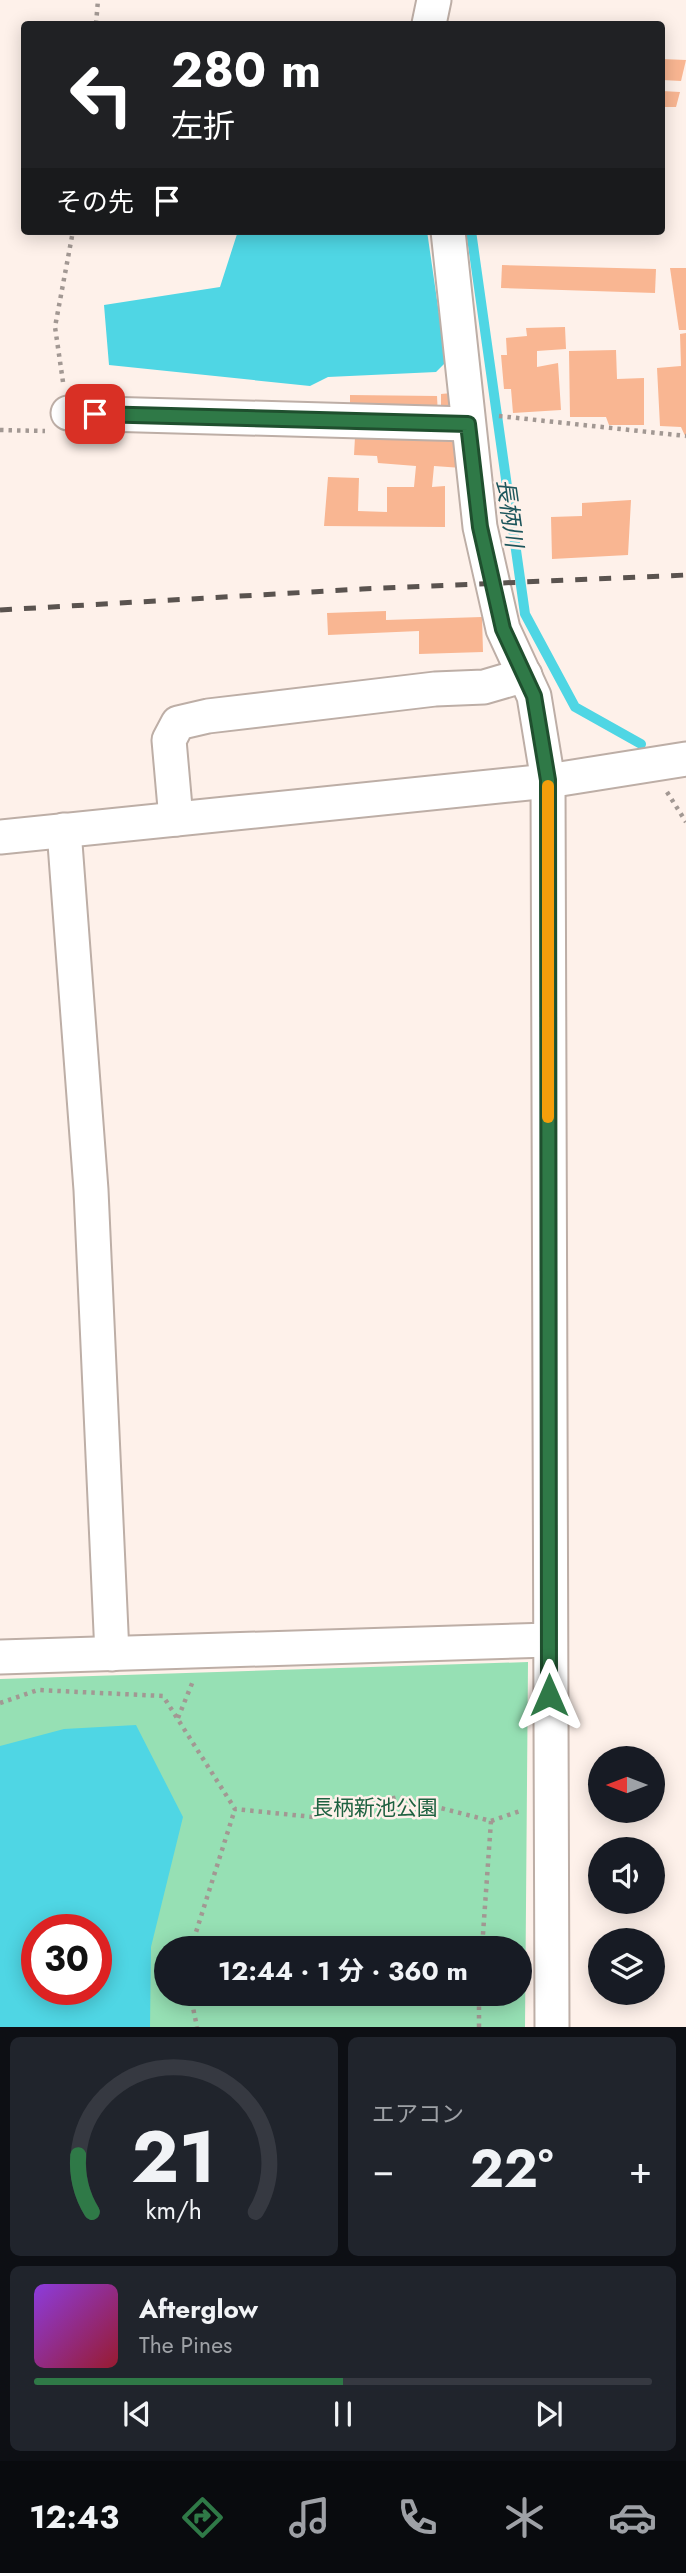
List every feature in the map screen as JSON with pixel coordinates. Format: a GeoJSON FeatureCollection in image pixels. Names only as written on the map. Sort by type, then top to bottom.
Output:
{"type":"FeatureCollection","features":[{"type":"Feature","properties":{"kind":"street"},"geometry":{"type":"LineString","coordinates":[[430,21],[434,0]]}},
{"type":"Feature","properties":{"kind":"street"},"geometry":{"type":"LineString","coordinates":[[448,235],[480,527],[503,629],[534,696],[548,780],[552,2027]]}},
{"type":"Feature","properties":{"kind":"street"},"geometry":{"type":"LineString","coordinates":[[68,413],[468,424]]}},
{"type":"Feature","properties":{"kind":"street"},"geometry":{"type":"LineString","coordinates":[[176,819],[169,740],[178,723],[208,716],[435,689],[484,687],[525,675]]}},
{"type":"Feature","properties":{"kind":"street"},"geometry":{"type":"LineString","coordinates":[[0,837],[548,780],[686,759]]}},
{"type":"Feature","properties":{"kind":"street"},"geometry":{"type":"LineString","coordinates":[[64,830],[91,1190],[112,1654]]}},
{"type":"Feature","properties":{"kind":"street"},"geometry":{"type":"LineString","coordinates":[[0,1657],[549,1640]]}},
{"type":"Feature","properties":{"kind":"path"},"geometry":{"type":"LineString","coordinates":[[96,21],[98,0]]}},
{"type":"Feature","properties":{"kind":"path"},"geometry":{"type":"LineString","coordinates":[[0,430],[43,433],[68,413],[55,327],[72,235]]}},
{"type":"Feature","properties":{"kind":"path"},"geometry":{"type":"LineString","coordinates":[[507,416],[686,436]]}},
{"type":"Feature","properties":{"kind":"path"},"geometry":{"type":"LineString","coordinates":[[177,1718],[197,1673]]}},
{"type":"Feature","properties":{"kind":"path"},"geometry":{"type":"LineString","coordinates":[[0,1703],[38,1690],[163,1696],[234,1809],[195,1936]]}},
{"type":"Feature","properties":{"kind":"path"},"geometry":{"type":"LineString","coordinates":[[234,1809],[313,1817],[398,1797],[491,1821],[526,1809]]}},
{"type":"Feature","properties":{"kind":"path"},"geometry":{"type":"LineString","coordinates":[[483,1936],[491,1821]]}},
{"type":"Feature","properties":{"kind":"path"},"geometry":{"type":"LineString","coordinates":[[193,2006],[197,2027]]}},
{"type":"Feature","properties":{"kind":"path"},"geometry":{"type":"LineString","coordinates":[[479,2006],[479,2027]]}},
{"type":"Feature","properties":{"kind":"green space","name":"長柄新池公園"},"geometry":{"type":"Polygon","coordinates":[[[528,1662],[526,1936],[154,1936],[154,2006],[525,2006],[525,2027],[0,2027],[0,1679],[528,1662]]]}},
{"type":"Feature","properties":{"kind":"water"},"geometry":{"type":"Polygon","coordinates":[[[237,235],[428,235],[446,362],[436,372],[328,377],[310,386],[109,365],[104,305],[220,287],[237,235]]]}},
{"type":"Feature","properties":{"kind":"water"},"geometry":{"type":"Polygon","coordinates":[[[136,1725],[183,1817],[151,1947],[150,2027],[0,2027],[0,1746],[64,1729],[136,1725]]]}},
{"type":"Feature","properties":{"kind":"building"},"geometry":{"type":"Polygon","coordinates":[[[665,59],[686,60],[681,81],[665,80],[665,59]]]}},
{"type":"Feature","properties":{"kind":"building"},"geometry":{"type":"Polygon","coordinates":[[[665,91],[680,92],[676,107],[665,107],[665,91]]]}},
{"type":"Feature","properties":{"kind":"building"},"geometry":{"type":"Polygon","coordinates":[[[502,265],[656,269],[655,293],[501,288],[502,265]]]}},
{"type":"Feature","properties":{"kind":"building"},"geometry":{"type":"Polygon","coordinates":[[[670,268],[686,268],[686,330],[679,330],[670,268]]]}},
{"type":"Feature","properties":{"kind":"building"},"geometry":{"type":"Polygon","coordinates":[[[565,327],[566,349],[537,351],[537,367],[558,363],[561,410],[513,413],[511,389],[504,389],[501,355],[507,355],[506,338],[527,336],[526,328],[565,327]]]}},
{"type":"Feature","properties":{"kind":"building"},"geometry":{"type":"Polygon","coordinates":[[[686,333],[686,438],[681,427],[660,426],[657,368],[681,366],[680,334],[686,333]]]}},
{"type":"Feature","properties":{"kind":"building"},"geometry":{"type":"Polygon","coordinates":[[[616,350],[617,379],[644,378],[644,425],[609,425],[606,417],[570,417],[569,351],[616,350]]]}},
{"type":"Feature","properties":{"kind":"building"},"geometry":{"type":"Polygon","coordinates":[[[452,393],[450,414],[441,414],[441,394],[452,393]]]}},
{"type":"Feature","properties":{"kind":"building"},"geometry":{"type":"Polygon","coordinates":[[[350,395],[437,396],[438,416],[350,414],[350,395]]]}},
{"type":"Feature","properties":{"kind":"building"},"geometry":{"type":"Polygon","coordinates":[[[355,437],[465,437],[462,468],[434,466],[432,487],[445,486],[445,527],[324,526],[328,477],[359,478],[358,511],[387,512],[387,487],[414,487],[416,466],[378,463],[377,456],[354,455],[355,437]]]}},
{"type":"Feature","properties":{"kind":"building"},"geometry":{"type":"Polygon","coordinates":[[[631,500],[628,555],[552,559],[551,517],[582,516],[582,503],[631,500]]]}},
{"type":"Feature","properties":{"kind":"building"},"geometry":{"type":"Polygon","coordinates":[[[386,611],[386,620],[482,617],[483,652],[419,654],[419,631],[328,635],[327,613],[386,611]]]}},
{"type":"Feature","properties":{"kind":"waterway","name":"長柄川"},"geometry":{"type":"LineString","coordinates":[[472,235],[525,614],[575,707],[641,744]]}},
{"type":"Feature","properties":{"kind":"railway"},"geometry":{"type":"LineString","coordinates":[[0,610],[362,589],[686,575]]}},
{"type":"Feature","properties":{"kind":"slow traffic"},"geometry":{"type":"LineString","coordinates":[[548,786],[548,1117]]}},
{"type":"Feature","properties":{"kind":"route"},"geometry":{"type":"LineString","coordinates":[[95,414],[468,424],[480,527],[503,629],[534,696],[548,780],[549,1695]]}}]}
